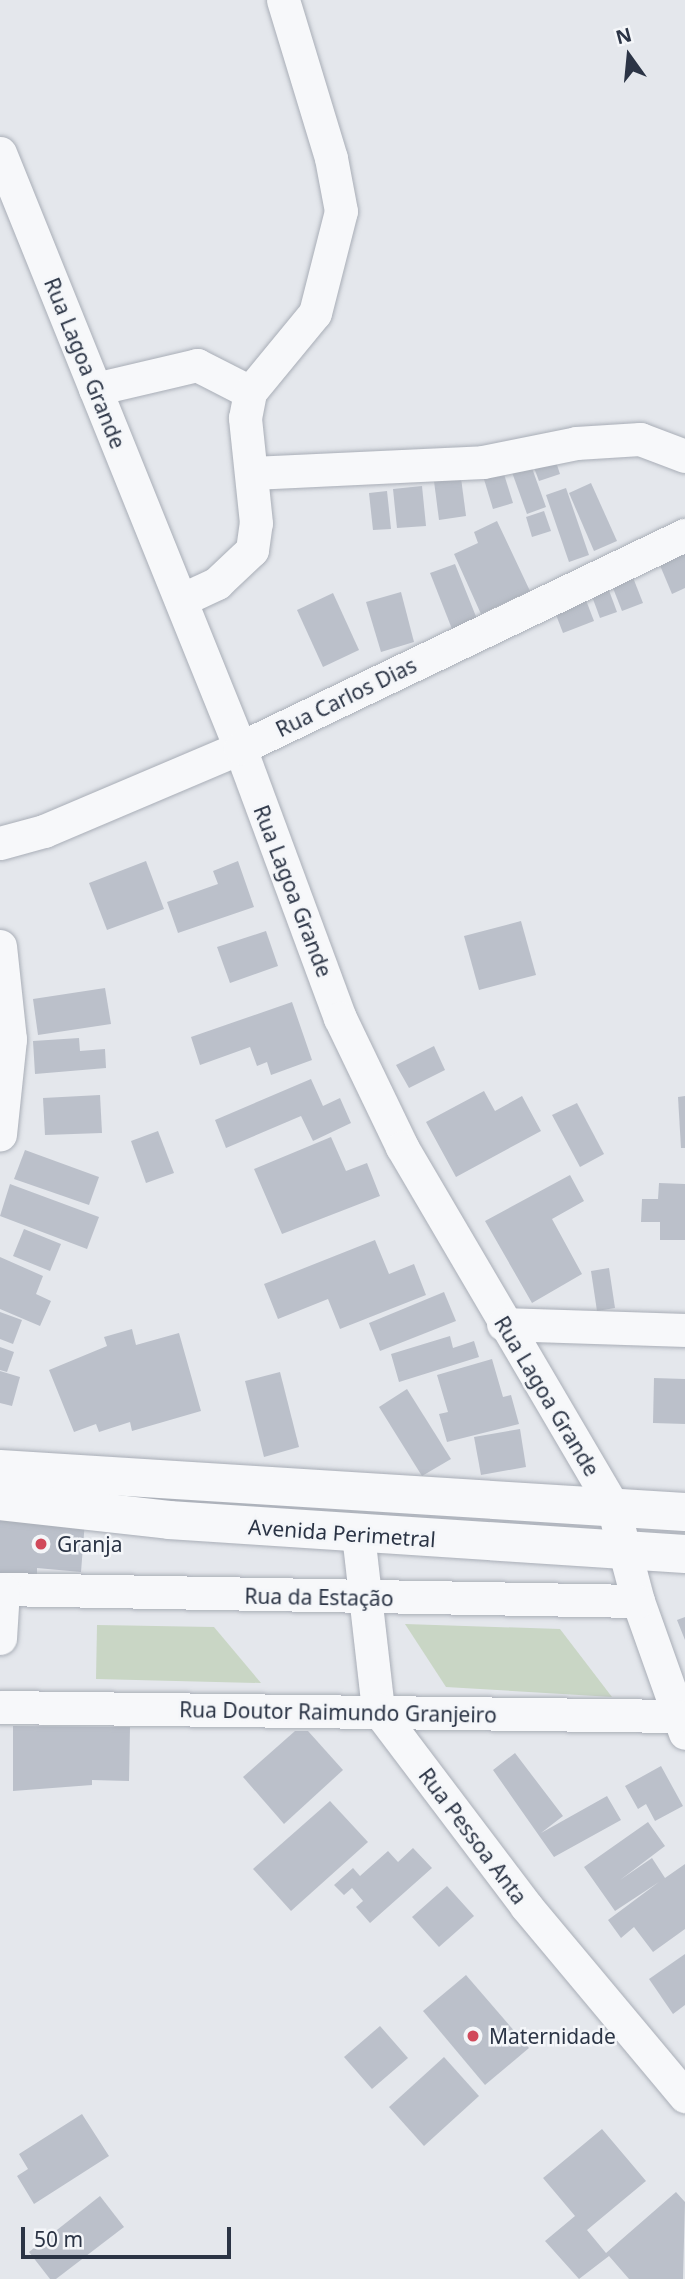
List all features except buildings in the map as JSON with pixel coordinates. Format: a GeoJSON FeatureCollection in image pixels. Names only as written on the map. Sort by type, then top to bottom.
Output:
{"type":"FeatureCollection","features":[{"type":"Feature","properties":{"kind":"street"},"geometry":{"type":"LineString","coordinates":[[181,600],[216,583],[252,550],[256,523],[245,418],[250,392],[315,313],[341,211],[331,158],[283,0]]}},
{"type":"Feature","properties":{"kind":"street","name":"Rua Lagoa Grande"},"geometry":{"type":"LineString","coordinates":[[0,153],[240,748],[340,1018],[402,1147],[503,1324],[613,1507],[638,1601],[681,1724]]}},
{"type":"Feature","properties":{"kind":"street"},"geometry":{"type":"LineString","coordinates":[[95,389],[197,365],[250,392]]}},
{"type":"Feature","properties":{"kind":"street"},"geometry":{"type":"LineString","coordinates":[[252,473],[484,462],[576,443],[640,439],[685,456]]}},
{"type":"Feature","properties":{"kind":"street","name":"Rua Carlos Dias"},"geometry":{"type":"LineString","coordinates":[[0,843],[44,831],[240,748],[685,535]]}},
{"type":"Feature","properties":{"kind":"street"},"geometry":{"type":"LineString","coordinates":[[0,946],[10,1039],[0,1134]]}},
{"type":"Feature","properties":{"kind":"street"},"geometry":{"type":"LineString","coordinates":[[503,1324],[685,1330]]}},
{"type":"Feature","properties":{"kind":"street","name":"Avenida Perimetral"},"geometry":{"type":"LineString","coordinates":[[9,1486],[613,1507],[685,1512]]}},
{"type":"Feature","properties":{"kind":"street","name":"Avenida Perimetral"},"geometry":{"type":"LineString","coordinates":[[9,1486],[358,1534],[685,1554]]}},
{"type":"Feature","properties":{"kind":"street"},"geometry":{"type":"LineString","coordinates":[[358,1534],[378,1710]]}},
{"type":"Feature","properties":{"kind":"street"},"geometry":{"type":"LineString","coordinates":[[0,1638],[1,1590]]}},
{"type":"Feature","properties":{"kind":"street","name":"Rua da Estação"},"geometry":{"type":"LineString","coordinates":[[1,1590],[367,1599],[638,1601]]}},
{"type":"Feature","properties":{"kind":"street","name":"Rua Doutor Raimundo Granjeiro"},"geometry":{"type":"LineString","coordinates":[[0,1707],[378,1710],[681,1724]]}},
{"type":"Feature","properties":{"kind":"street","name":"Rua Pessoa Anta"},"geometry":{"type":"LineString","coordinates":[[378,1710],[526,1906],[685,2096]]}},
{"type":"Feature","properties":{"kind":"green space"},"geometry":{"type":"Polygon","coordinates":[[[405,1624],[560,1629],[612,1697],[446,1687],[405,1624]]]}},
{"type":"Feature","properties":{"kind":"green space"},"geometry":{"type":"Polygon","coordinates":[[[97,1625],[214,1627],[261,1683],[96,1679],[97,1625]]]}},
{"type":"Feature","properties":{"kind":"place","name":"Granja"},"geometry":{"type":"Point","coordinates":[41,1544]}},
{"type":"Feature","properties":{"kind":"place","name":"Maternidade"},"geometry":{"type":"Point","coordinates":[473,2036]}}]}
